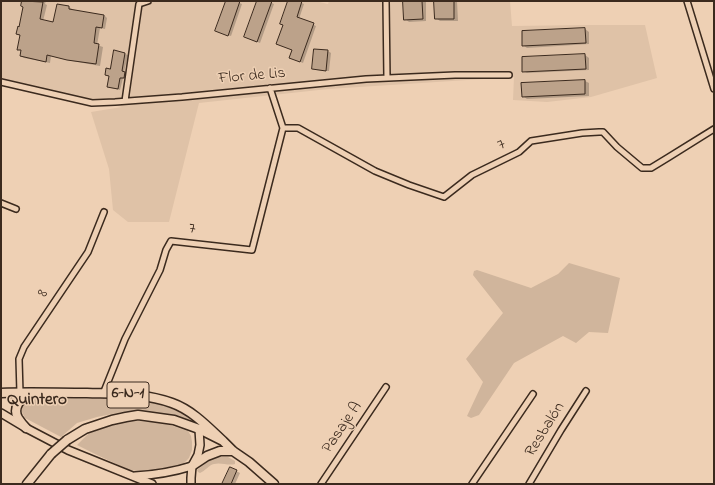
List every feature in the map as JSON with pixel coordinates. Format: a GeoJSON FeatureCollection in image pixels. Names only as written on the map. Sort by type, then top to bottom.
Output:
{"type":"FeatureCollection","features":[{"type":"Feature","properties":{"kind":"main road","name":"6-N-1"},"geometry":{"type":"LineString","coordinates":[[1,393],[125,394],[150,397],[172,403],[199,419]]}},
{"type":"Feature","properties":{"kind":"main road"},"geometry":{"type":"LineString","coordinates":[[26,428],[17,417],[16,408],[20,400],[33,393]]}},
{"type":"Feature","properties":{"kind":"main road"},"geometry":{"type":"LineString","coordinates":[[1,413],[68,450],[152,484]]}},
{"type":"Feature","properties":{"kind":"main road"},"geometry":{"type":"LineString","coordinates":[[27,484],[51,454],[67,440],[86,429],[112,420],[138,415],[174,420],[199,429],[223,441]]}},
{"type":"Feature","properties":{"kind":"main road"},"geometry":{"type":"LineString","coordinates":[[191,484],[192,466],[198,454],[200,444],[199,419]]}},
{"type":"Feature","properties":{"kind":"main road"},"geometry":{"type":"LineString","coordinates":[[199,419],[233,451],[249,462],[274,484]]}},
{"type":"Feature","properties":{"kind":"main road"},"geometry":{"type":"LineString","coordinates":[[132,476],[155,475],[178,470],[192,466],[207,456],[220,451],[233,451]]}},
{"type":"Feature","properties":{"kind":"street"},"geometry":{"type":"LineString","coordinates":[[124,101],[139,4],[148,1]]}},
{"type":"Feature","properties":{"kind":"street"},"geometry":{"type":"LineString","coordinates":[[386,1],[387,78]]}},
{"type":"Feature","properties":{"kind":"street"},"geometry":{"type":"LineString","coordinates":[[687,1],[714,89]]}},
{"type":"Feature","properties":{"kind":"street","name":"Flor de Lis"},"geometry":{"type":"LineString","coordinates":[[1,82],[92,103],[366,79],[455,75],[509,75]]}},
{"type":"Feature","properties":{"kind":"street"},"geometry":{"type":"LineString","coordinates":[[270,88],[283,128]]}},
{"type":"Feature","properties":{"kind":"street","name":"7"},"geometry":{"type":"LineString","coordinates":[[103,394],[125,339],[160,270],[166,250],[171,241],[252,250],[283,128],[298,128],[375,171],[444,197],[472,175],[519,152],[530,141],[603,132],[617,147],[642,168],[651,168],[714,129]]}},
{"type":"Feature","properties":{"kind":"street"},"geometry":{"type":"LineString","coordinates":[[1,203],[16,209]]}},
{"type":"Feature","properties":{"kind":"street","name":"8"},"geometry":{"type":"LineString","coordinates":[[20,393],[19,359],[24,347],[88,252],[104,212]]}},
{"type":"Feature","properties":{"kind":"street","name":"Pasaje A"},"geometry":{"type":"LineString","coordinates":[[321,484],[386,387]]}},
{"type":"Feature","properties":{"kind":"street","name":"Resbalón"},"geometry":{"type":"LineString","coordinates":[[530,484],[561,430],[586,391]]}},
{"type":"Feature","properties":{"kind":"street"},"geometry":{"type":"LineString","coordinates":[[472,484],[533,394]]}},
{"type":"Feature","properties":{"kind":"shaded area"},"geometry":{"type":"Polygon","coordinates":[[[1,1],[315,1],[328,4],[329,1],[510,1],[512,26],[645,25],[657,78],[591,97],[547,102],[513,100],[514,77],[328,89],[199,103],[169,222],[128,222],[113,210],[109,169],[91,112],[122,107],[1,78],[1,1]]]}},
{"type":"Feature","properties":{"kind":"shaded area"},"geometry":{"type":"Polygon","coordinates":[[[569,263],[620,278],[608,333],[589,332],[576,343],[563,336],[514,363],[479,415],[471,418],[467,416],[483,382],[466,359],[503,313],[473,275],[474,271],[477,270],[531,288],[558,274],[569,263]]]}},
{"type":"Feature","properties":{"kind":"shaded area"},"geometry":{"type":"Polygon","coordinates":[[[31,398],[143,400],[163,405],[191,417],[196,421],[194,424],[146,411],[122,412],[77,423],[61,437],[25,418],[21,410],[23,403],[31,398]]]}},
{"type":"Feature","properties":{"kind":"shaded area"},"geometry":{"type":"Polygon","coordinates":[[[139,421],[164,423],[188,431],[192,442],[192,450],[189,458],[184,463],[149,471],[129,470],[77,445],[89,433],[118,422],[139,421]]]}},
{"type":"Feature","properties":{"kind":"shaded area"},"geometry":{"type":"Polygon","coordinates":[[[214,457],[228,457],[235,461],[235,464],[214,464],[200,473],[198,472],[197,470],[214,457]]]}},
{"type":"Feature","properties":{"kind":"building"},"geometry":{"type":"Polygon","coordinates":[[[22,1],[43,2],[40,19],[53,22],[57,4],[69,6],[69,9],[104,15],[102,28],[96,27],[94,43],[99,44],[96,64],[67,60],[47,55],[46,62],[20,56],[21,50],[17,50],[20,35],[16,34],[23,7],[21,6],[22,1]]]}},
{"type":"Feature","properties":{"kind":"building"},"geometry":{"type":"Polygon","coordinates":[[[226,1],[240,1],[228,36],[215,31],[226,1]]]}},
{"type":"Feature","properties":{"kind":"building"},"geometry":{"type":"Polygon","coordinates":[[[257,1],[272,1],[257,42],[244,37],[257,1]]]}},
{"type":"Feature","properties":{"kind":"building"},"geometry":{"type":"Polygon","coordinates":[[[288,1],[302,1],[297,17],[314,23],[300,62],[289,58],[292,50],[276,44],[283,25],[280,24],[288,1]]]}},
{"type":"Feature","properties":{"kind":"building"},"geometry":{"type":"Polygon","coordinates":[[[403,1],[422,1],[423,19],[404,20],[403,1]]]}},
{"type":"Feature","properties":{"kind":"building"},"geometry":{"type":"Polygon","coordinates":[[[434,1],[454,1],[454,19],[435,19],[434,1]]]}},
{"type":"Feature","properties":{"kind":"building"},"geometry":{"type":"Polygon","coordinates":[[[585,28],[586,43],[522,46],[522,31],[585,28]]]}},
{"type":"Feature","properties":{"kind":"building"},"geometry":{"type":"Polygon","coordinates":[[[314,49],[328,50],[326,71],[312,69],[314,49]]]}},
{"type":"Feature","properties":{"kind":"building"},"geometry":{"type":"Polygon","coordinates":[[[114,50],[125,53],[122,71],[125,72],[124,78],[120,78],[118,89],[107,87],[109,76],[105,75],[106,68],[110,69],[114,50]]]}},
{"type":"Feature","properties":{"kind":"building"},"geometry":{"type":"Polygon","coordinates":[[[585,54],[586,69],[522,72],[522,57],[585,54]]]}},
{"type":"Feature","properties":{"kind":"building"},"geometry":{"type":"Polygon","coordinates":[[[585,80],[585,94],[522,97],[521,83],[585,80]]]}},
{"type":"Feature","properties":{"kind":"building"},"geometry":{"type":"Polygon","coordinates":[[[230,467],[237,470],[231,484],[222,484],[230,467]]]}},
{"type":"Feature","properties":{"kind":"district","name":"Quintero"},"geometry":{"type":"Point","coordinates":[37,401]}}]}
